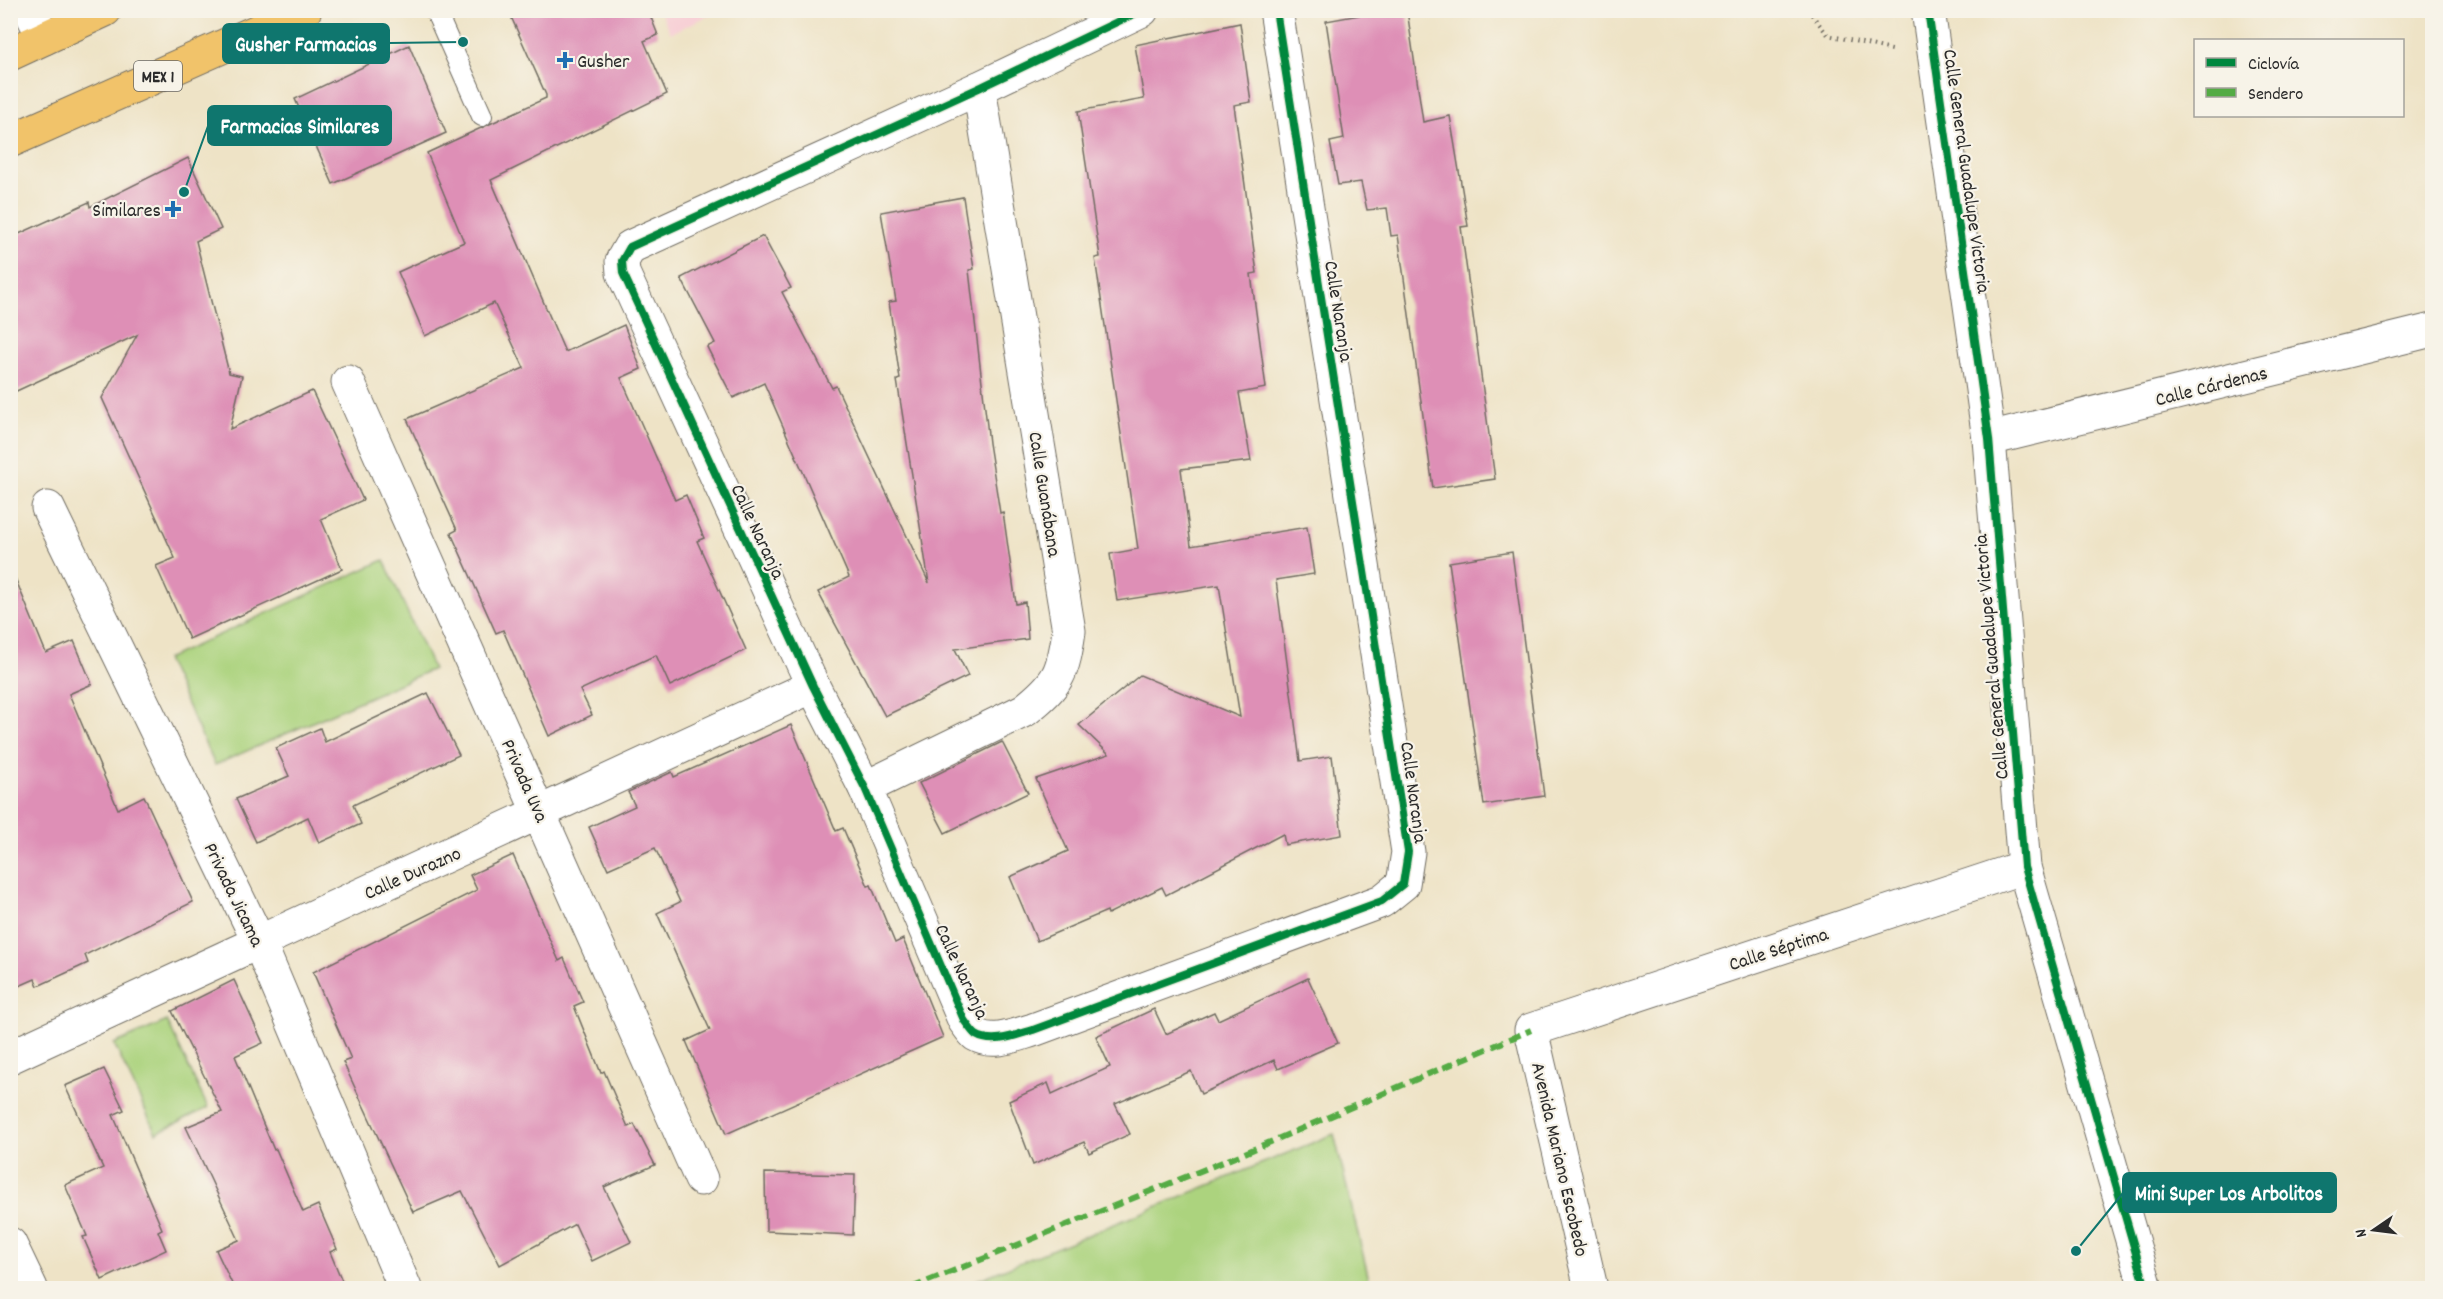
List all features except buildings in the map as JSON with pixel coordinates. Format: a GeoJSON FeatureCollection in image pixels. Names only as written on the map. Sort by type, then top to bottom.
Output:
{"type":"FeatureCollection","features":[{"type":"Feature","properties":{"kind":"main road"},"geometry":{"type":"LineString","coordinates":[[10,54],[37,24],[105,10]]}},
{"type":"Feature","properties":{"kind":"main road","name":"MEX 1"},"geometry":{"type":"LineString","coordinates":[[10,141],[305,10]]}},
{"type":"Feature","properties":{"kind":"street","name":"Calle Naranja"},"geometry":{"type":"LineString","coordinates":[[1142,10],[979,88],[630,247],[622,261],[623,273],[813,686],[865,788],[964,1020],[976,1035],[989,1038],[1005,1039],[1033,1030],[1382,901],[1403,884],[1408,852],[1276,10]]}},
{"type":"Feature","properties":{"kind":"street","name":"Calle General Guadalupe Victoria"},"geometry":{"type":"LineString","coordinates":[[1928,10],[1942,94],[1989,439],[2024,867],[2146,1288]]}},
{"type":"Feature","properties":{"kind":"street","name":"Calle Guanábana"},"geometry":{"type":"LineString","coordinates":[[865,788],[1025,710],[1047,692],[1063,668],[1069,631],[979,88]]}},
{"type":"Feature","properties":{"kind":"street","name":"Calle Cárdenas"},"geometry":{"type":"LineString","coordinates":[[1989,439],[2433,330]]}},
{"type":"Feature","properties":{"kind":"street","name":"Privada Uva"},"geometry":{"type":"LineString","coordinates":[[348,382],[541,813],[701,1179]]}},
{"type":"Feature","properties":{"kind":"street","name":"Privada Jicama"},"geometry":{"type":"LineString","coordinates":[[48,508],[259,942],[405,1288]]}},
{"type":"Feature","properties":{"kind":"street","name":"Calle Durazno"},"geometry":{"type":"LineString","coordinates":[[10,1057],[813,686]]}},
{"type":"Feature","properties":{"kind":"street","name":"Calle Séptima"},"geometry":{"type":"LineString","coordinates":[[1532,1030],[2024,867]]}},
{"type":"Feature","properties":{"kind":"street","name":"Avenida Mariano Escobedo"},"geometry":{"type":"LineString","coordinates":[[1532,1030],[1590,1288]]}},
{"type":"Feature","properties":{"kind":"street"},"geometry":{"type":"LineString","coordinates":[[10,1245],[31,1288]]}},
{"type":"Feature","properties":{"kind":"lane"},"geometry":{"type":"LineString","coordinates":[[435,10],[482,116]]}},
{"type":"Feature","properties":{"kind":"path"},"geometry":{"type":"LineString","coordinates":[[1808,10],[1828,34],[1905,54],[1942,94]]}},
{"type":"Feature","properties":{"kind":"shaded area"},"geometry":{"type":"Polygon","coordinates":[[[660,11],[719,11],[671,33],[660,11]]]}},
{"type":"Feature","properties":{"kind":"green space"},"geometry":{"type":"Polygon","coordinates":[[[384,560],[433,669],[215,765],[166,659],[384,560]]]}},
{"type":"Feature","properties":{"kind":"green space"},"geometry":{"type":"Polygon","coordinates":[[[167,1021],[208,1108],[156,1133],[114,1044],[167,1021]]]}},
{"type":"Feature","properties":{"kind":"green space"},"geometry":{"type":"Polygon","coordinates":[[[1334,1134],[1371,1288],[958,1288],[1334,1134]]]}},
{"type":"Feature","properties":{"kind":"marked path"},"geometry":{"type":"LineString","coordinates":[[911,1288],[1240,1155],[1531,1030]]}},
{"type":"Feature","properties":{"kind":"cycle path"},"geometry":{"type":"LineString","coordinates":[[1142,10],[979,88],[630,247],[622,261],[623,273],[813,686],[865,788],[964,1020],[976,1035],[983,1038],[1004,1038],[1033,1030],[1382,901],[1403,884],[1408,852],[1276,10]]}},
{"type":"Feature","properties":{"kind":"cycle path"},"geometry":{"type":"LineString","coordinates":[[1928,10],[1989,439],[2024,867],[2146,1288]]}},
{"type":"Feature","properties":{"kind":"place","name":"Gusher Farmacias"},"geometry":{"type":"Point","coordinates":[463,42]}},
{"type":"Feature","properties":{"kind":"place","name":"Gusher"},"geometry":{"type":"Point","coordinates":[565,60]}},
{"type":"Feature","properties":{"kind":"place","name":"Farmacias Similares"},"geometry":{"type":"Point","coordinates":[184,192]}},
{"type":"Feature","properties":{"kind":"place","name":"Similares"},"geometry":{"type":"Point","coordinates":[173,209]}},
{"type":"Feature","properties":{"kind":"place","name":"Mini Super Los Arbolitos"},"geometry":{"type":"Point","coordinates":[2076,1251]}}]}
